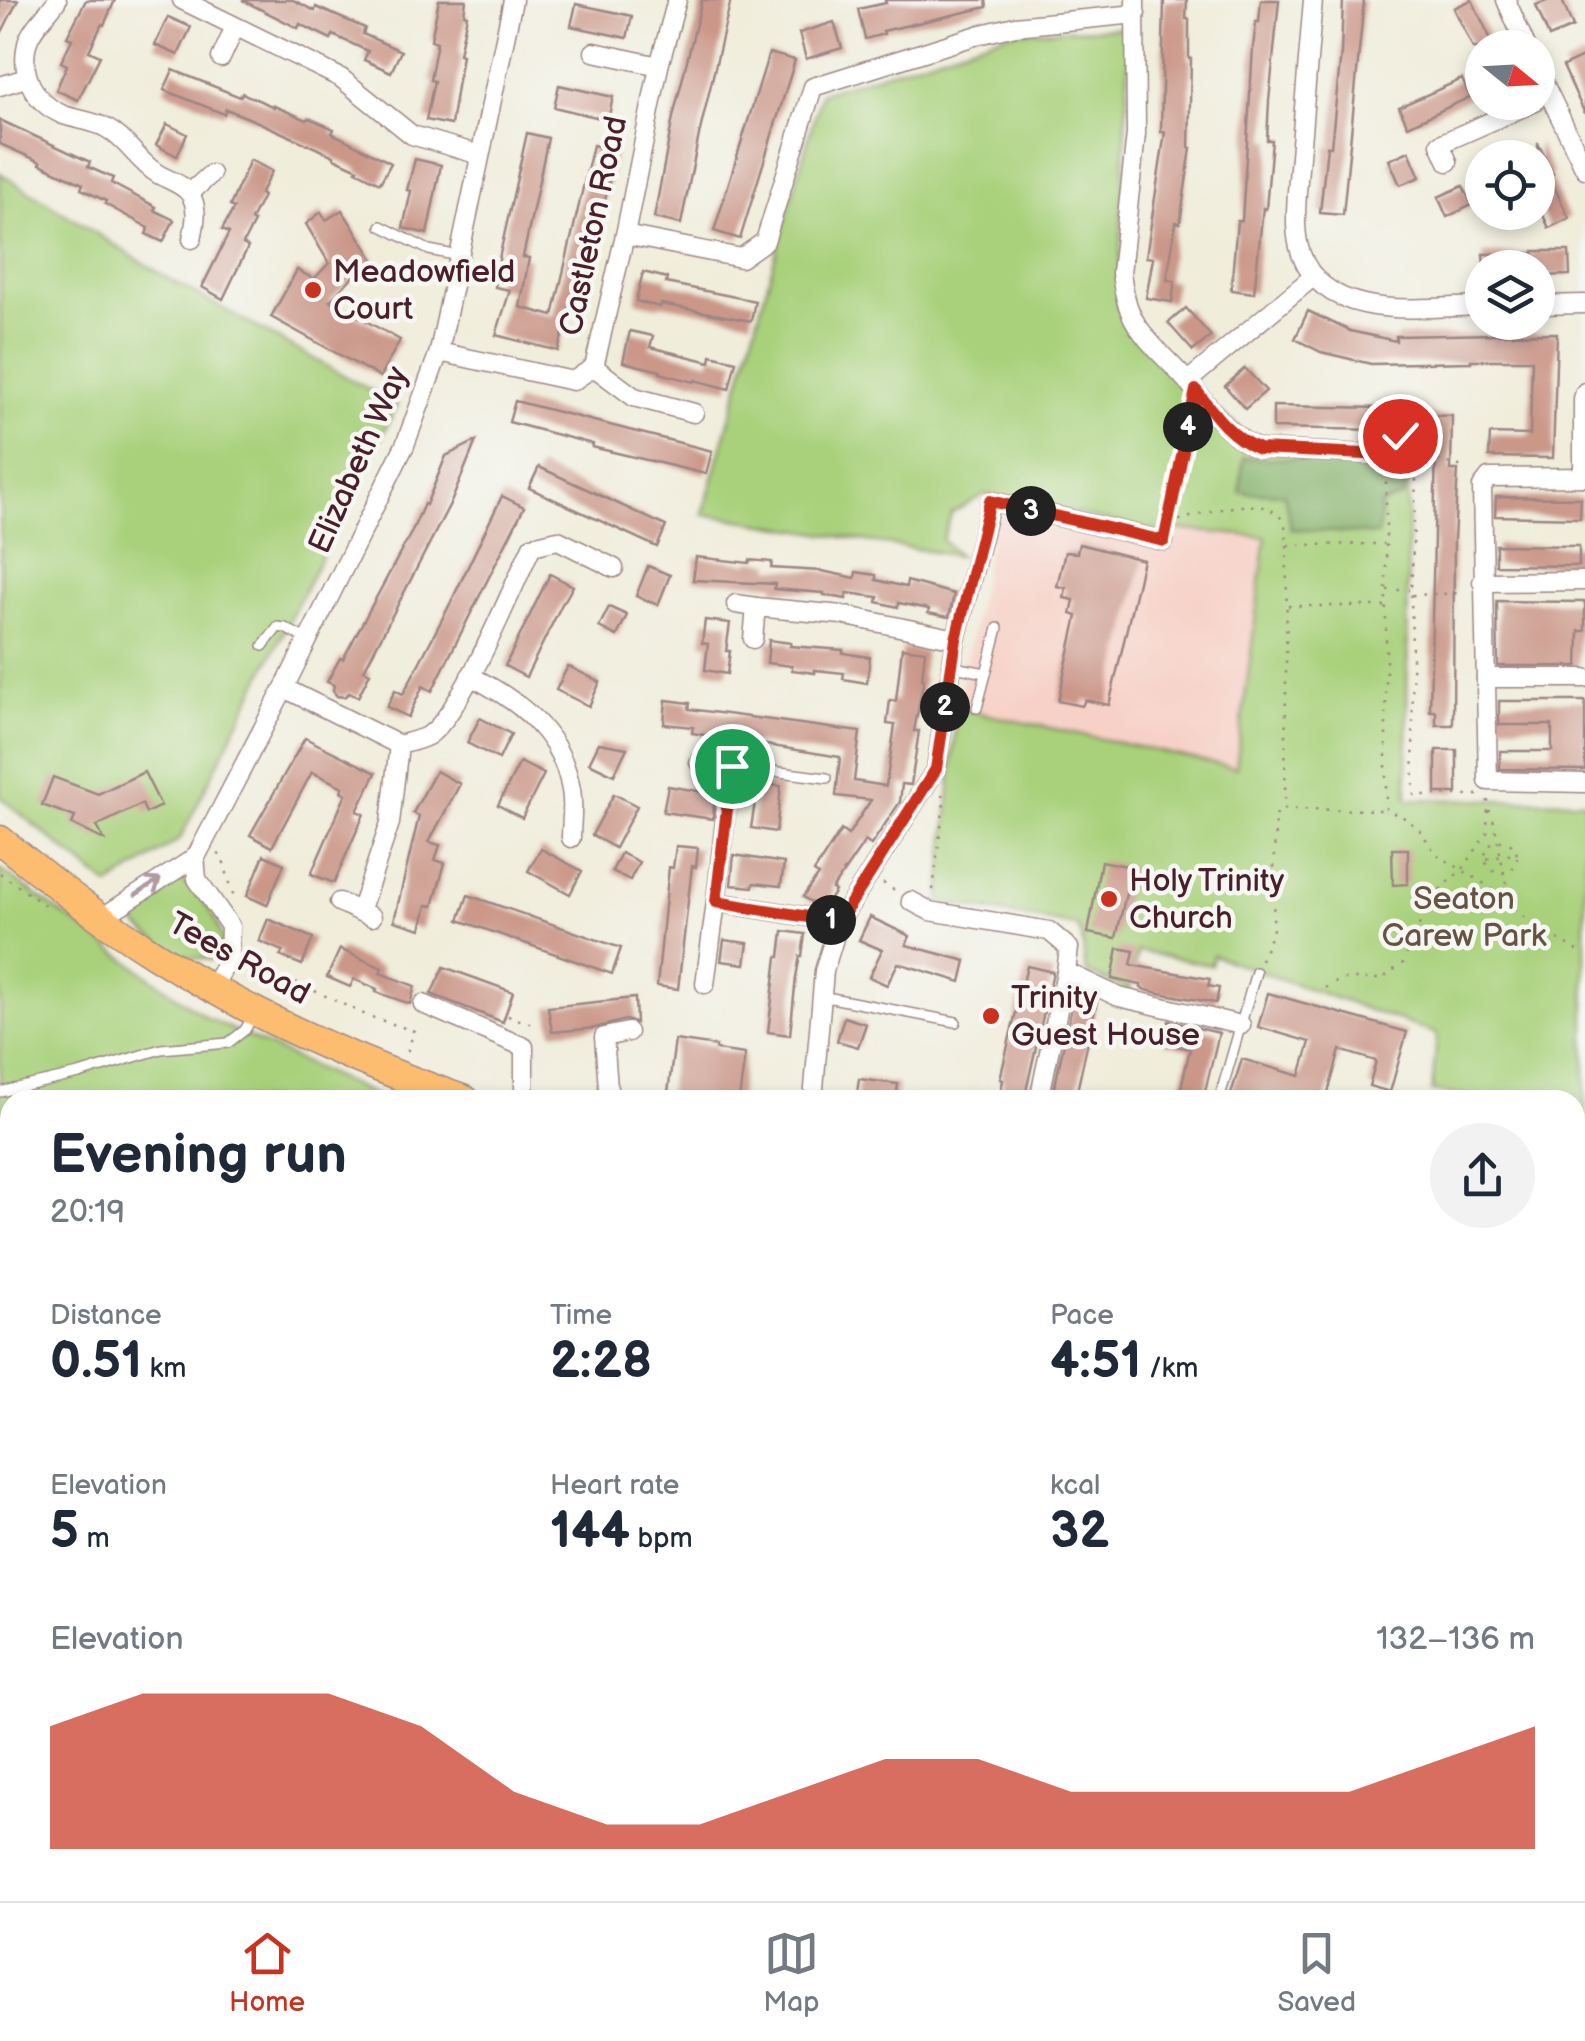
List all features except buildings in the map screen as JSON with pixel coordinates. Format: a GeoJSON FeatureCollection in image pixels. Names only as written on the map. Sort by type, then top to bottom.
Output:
{"type":"FeatureCollection","features":[{"type":"Feature","properties":{"kind":"main road","name":"Tees Road"},"geometry":{"type":"LineString","coordinates":[[0,840],[101,918],[212,988],[369,1064],[438,1090]]}},
{"type":"Feature","properties":{"kind":"street"},"geometry":{"type":"LineString","coordinates":[[57,0],[32,32],[27,46],[26,78],[50,108],[105,127],[154,172],[190,193],[196,220],[192,239]]}},
{"type":"Feature","properties":{"kind":"street"},"geometry":{"type":"LineString","coordinates":[[182,0],[341,78],[412,135],[480,155]]}},
{"type":"Feature","properties":{"kind":"street","name":"Elizabeth Way"},"geometry":{"type":"LineString","coordinates":[[101,918],[198,851],[405,445],[439,352],[513,0]]}},
{"type":"Feature","properties":{"kind":"street","name":"Castleton Road"},"geometry":{"type":"LineString","coordinates":[[439,352],[572,381],[594,367],[677,0]]}},
{"type":"Feature","properties":{"kind":"street"},"geometry":{"type":"LineString","coordinates":[[1314,0],[1295,221],[1301,254],[1314,276],[1332,291],[1366,306],[1465,307]]}},
{"type":"Feature","properties":{"kind":"street"},"geometry":{"type":"LineString","coordinates":[[1506,0],[1519,30]]}},
{"type":"Feature","properties":{"kind":"street"},"geometry":{"type":"LineString","coordinates":[[625,236],[741,258],[765,241],[813,87],[978,35],[1136,7],[1136,134],[1121,273],[1124,296],[1141,332],[1228,430],[1259,449],[1386,455],[1399,453],[1400,436]]}},
{"type":"Feature","properties":{"kind":"street"},"geometry":{"type":"LineString","coordinates":[[221,58],[235,27]]}},
{"type":"Feature","properties":{"kind":"street"},"geometry":{"type":"LineString","coordinates":[[594,52],[659,66]]}},
{"type":"Feature","properties":{"kind":"street"},"geometry":{"type":"LineString","coordinates":[[0,86],[26,78]]}},
{"type":"Feature","properties":{"kind":"street"},"geometry":{"type":"LineString","coordinates":[[1555,113],[1578,134],[1585,169]]}},
{"type":"Feature","properties":{"kind":"street"},"geometry":{"type":"LineString","coordinates":[[1448,162],[1440,144],[1495,120]]}},
{"type":"Feature","properties":{"kind":"street"},"geometry":{"type":"LineString","coordinates":[[190,193],[211,174]]}},
{"type":"Feature","properties":{"kind":"street"},"geometry":{"type":"LineString","coordinates":[[1192,385],[1314,276]]}},
{"type":"Feature","properties":{"kind":"street"},"geometry":{"type":"LineString","coordinates":[[1555,304],[1585,304]]}},
{"type":"Feature","properties":{"kind":"street"},"geometry":{"type":"LineString","coordinates":[[594,367],[634,397],[694,413]]}},
{"type":"Feature","properties":{"kind":"street"},"geometry":{"type":"LineString","coordinates":[[1585,392],[1584,477],[1489,478],[1482,487],[1478,587],[1486,678],[1488,781],[1585,783]]}},
{"type":"Feature","properties":{"kind":"street"},"geometry":{"type":"LineString","coordinates":[[813,1090],[824,971],[839,922],[936,769],[956,639],[990,501],[1166,532]]}},
{"type":"Feature","properties":{"kind":"street"},"geometry":{"type":"LineString","coordinates":[[284,688],[399,745],[428,736],[448,716],[470,676],[532,546],[558,540],[614,568]]}},
{"type":"Feature","properties":{"kind":"street"},"geometry":{"type":"LineString","coordinates":[[1478,587],[1585,581]]}},
{"type":"Feature","properties":{"kind":"street"},"geometry":{"type":"LineString","coordinates":[[736,604],[842,616],[956,639]]}},
{"type":"Feature","properties":{"kind":"street"},"geometry":{"type":"LineString","coordinates":[[753,639],[756,607]]}},
{"type":"Feature","properties":{"kind":"street"},"geometry":{"type":"LineString","coordinates":[[470,676],[503,692],[539,721],[562,758],[572,792],[571,829],[550,820]]}},
{"type":"Feature","properties":{"kind":"street"},"geometry":{"type":"LineString","coordinates":[[1486,678],[1585,678]]}},
{"type":"Feature","properties":{"kind":"street"},"geometry":{"type":"LineString","coordinates":[[339,902],[366,914],[390,823],[399,745]]}},
{"type":"Feature","properties":{"kind":"street"},"geometry":{"type":"LineString","coordinates":[[699,762],[764,770]]}},
{"type":"Feature","properties":{"kind":"street"},"geometry":{"type":"LineString","coordinates":[[706,984],[732,766]]}},
{"type":"Feature","properties":{"kind":"street"},"geometry":{"type":"LineString","coordinates":[[198,851],[197,879],[230,926],[229,959],[212,988]]}},
{"type":"Feature","properties":{"kind":"street"},"geometry":{"type":"LineString","coordinates":[[911,901],[930,911],[1049,931],[1070,948],[1041,1090]]}},
{"type":"Feature","properties":{"kind":"street"},"geometry":{"type":"LineString","coordinates":[[716,902],[839,922]]}},
{"type":"Feature","properties":{"kind":"street"},"geometry":{"type":"LineString","coordinates":[[1066,972],[1119,997],[1241,1025]]}},
{"type":"Feature","properties":{"kind":"street"},"geometry":{"type":"LineString","coordinates":[[422,1004],[524,1048],[524,1090]]}},
{"type":"Feature","properties":{"kind":"street"},"geometry":{"type":"LineString","coordinates":[[607,1090],[604,1037],[628,1032]]}},
{"type":"Feature","properties":{"kind":"lane"},"geometry":{"type":"LineString","coordinates":[[381,226],[428,250],[459,256]]}},
{"type":"Feature","properties":{"kind":"lane"},"geometry":{"type":"LineString","coordinates":[[263,646],[278,627],[308,640]]}},
{"type":"Feature","properties":{"kind":"lane"},"geometry":{"type":"LineString","coordinates":[[977,708],[998,628]]}},
{"type":"Feature","properties":{"kind":"lane"},"geometry":{"type":"LineString","coordinates":[[954,666],[986,673]]}},
{"type":"Feature","properties":{"kind":"lane"},"geometry":{"type":"LineString","coordinates":[[764,770],[828,778]]}},
{"type":"Feature","properties":{"kind":"lane"},"geometry":{"type":"LineString","coordinates":[[1222,1090],[1256,972]]}},
{"type":"Feature","properties":{"kind":"lane"},"geometry":{"type":"LineString","coordinates":[[822,996],[956,1022]]}},
{"type":"Feature","properties":{"kind":"lane"},"geometry":{"type":"LineString","coordinates":[[9,1090],[160,1049],[228,1043],[245,1030],[255,1011]]}},
{"type":"Feature","properties":{"kind":"path"},"geometry":{"type":"LineString","coordinates":[[1192,385],[1166,532],[1250,504],[1272,510],[1285,524],[1285,809]]}},
{"type":"Feature","properties":{"kind":"path"},"geometry":{"type":"LineString","coordinates":[[1386,456],[1386,810]]}},
{"type":"Feature","properties":{"kind":"path"},"geometry":{"type":"LineString","coordinates":[[1468,468],[1417,456],[1411,592],[1414,795],[1488,795],[1510,904]]}},
{"type":"Feature","properties":{"kind":"path"},"geometry":{"type":"LineString","coordinates":[[1287,545],[1386,544]]}},
{"type":"Feature","properties":{"kind":"path"},"geometry":{"type":"LineString","coordinates":[[1386,590],[1478,587]]}},
{"type":"Feature","properties":{"kind":"path"},"geometry":{"type":"LineString","coordinates":[[1288,606],[1386,606]]}},
{"type":"Feature","properties":{"kind":"path"},"geometry":{"type":"LineString","coordinates":[[930,911],[944,803],[936,769]]}},
{"type":"Feature","properties":{"kind":"path"},"geometry":{"type":"LineString","coordinates":[[1325,988],[1342,979],[1382,979],[1403,963],[1427,906],[1464,869],[1486,833],[1489,808]]}},
{"type":"Feature","properties":{"kind":"path"},"geometry":{"type":"LineString","coordinates":[[1256,972],[1273,929],[1275,816],[1285,809],[1386,810],[1403,817],[1419,829],[1436,854],[1464,869],[1531,922],[1585,955]]}},
{"type":"Feature","properties":{"kind":"path"},"geometry":{"type":"LineString","coordinates":[[1498,841],[1509,843],[1516,853],[1514,866],[1504,872],[1490,868],[1485,860],[1489,846],[1498,841]]}},
{"type":"Feature","properties":{"kind":"path"},"geometry":{"type":"LineString","coordinates":[[198,851],[222,856],[236,908]]}},
{"type":"Feature","properties":{"kind":"path"},"geometry":{"type":"LineString","coordinates":[[1485,860],[1516,853]]}},
{"type":"Feature","properties":{"kind":"path"},"geometry":{"type":"LineString","coordinates":[[0,873],[45,907]]}},
{"type":"Feature","properties":{"kind":"path"},"geometry":{"type":"LineString","coordinates":[[869,874],[911,901]]}},
{"type":"Feature","properties":{"kind":"path"},"geometry":{"type":"LineString","coordinates":[[246,944],[251,961],[368,1016],[414,1032],[402,1067]]}},
{"type":"Feature","properties":{"kind":"path"},"geometry":{"type":"LineString","coordinates":[[508,1016],[538,1026]]}},
{"type":"Feature","properties":{"kind":"shaded area"},"geometry":{"type":"Polygon","coordinates":[[[1006,513],[1168,549],[1173,529],[1266,537],[1237,768],[957,708],[994,522],[1006,513]]]}},
{"type":"Feature","properties":{"kind":"green space","name":"Seaton Carew Park"},"geometry":{"type":"Polygon","coordinates":[[[1130,28],[1118,309],[1189,388],[1268,451],[1408,458],[1407,799],[1585,801],[1585,1090],[1432,1090],[1437,1034],[1213,955],[1211,965],[1138,951],[1129,990],[1087,973],[1077,926],[940,902],[957,708],[1236,768],[1266,537],[1164,525],[1160,532],[985,494],[952,513],[942,540],[959,556],[703,514],[821,93],[1015,31],[1130,28]]]}},
{"type":"Feature","properties":{"kind":"green space"},"geometry":{"type":"Polygon","coordinates":[[[0,173],[164,276],[397,405],[180,839],[109,886],[0,797],[0,173]]]}},
{"type":"Feature","properties":{"kind":"green space"},"geometry":{"type":"Polygon","coordinates":[[[1243,458],[1406,461],[1403,497],[1381,504],[1378,535],[1291,529],[1284,494],[1240,492],[1243,458]]]}},
{"type":"Feature","properties":{"kind":"green space"},"geometry":{"type":"Polygon","coordinates":[[[0,869],[207,1018],[363,1090],[0,1090],[0,869]]]}},
{"type":"Feature","properties":{"kind":"green space"},"geometry":{"type":"Polygon","coordinates":[[[176,879],[192,888],[215,919],[221,949],[210,960],[179,953],[135,923],[134,907],[176,879]]]}},
{"type":"Feature","properties":{"kind":"place","name":"Meadowfield Court"},"geometry":{"type":"Point","coordinates":[313,290]}},
{"type":"Feature","properties":{"kind":"place","name":"Holy Trinity Church"},"geometry":{"type":"Point","coordinates":[1109,899]}},
{"type":"Feature","properties":{"kind":"place","name":"Trinity Guest House"},"geometry":{"type":"Point","coordinates":[991,1016]}},
{"type":"Feature","properties":{"kind":"route"},"geometry":{"type":"LineString","coordinates":[[732,766],[716,902],[839,922],[936,769],[956,639],[990,501],[1164,541],[1196,390],[1228,430],[1259,449],[1386,455],[1399,453],[1400,436]]}}]}
